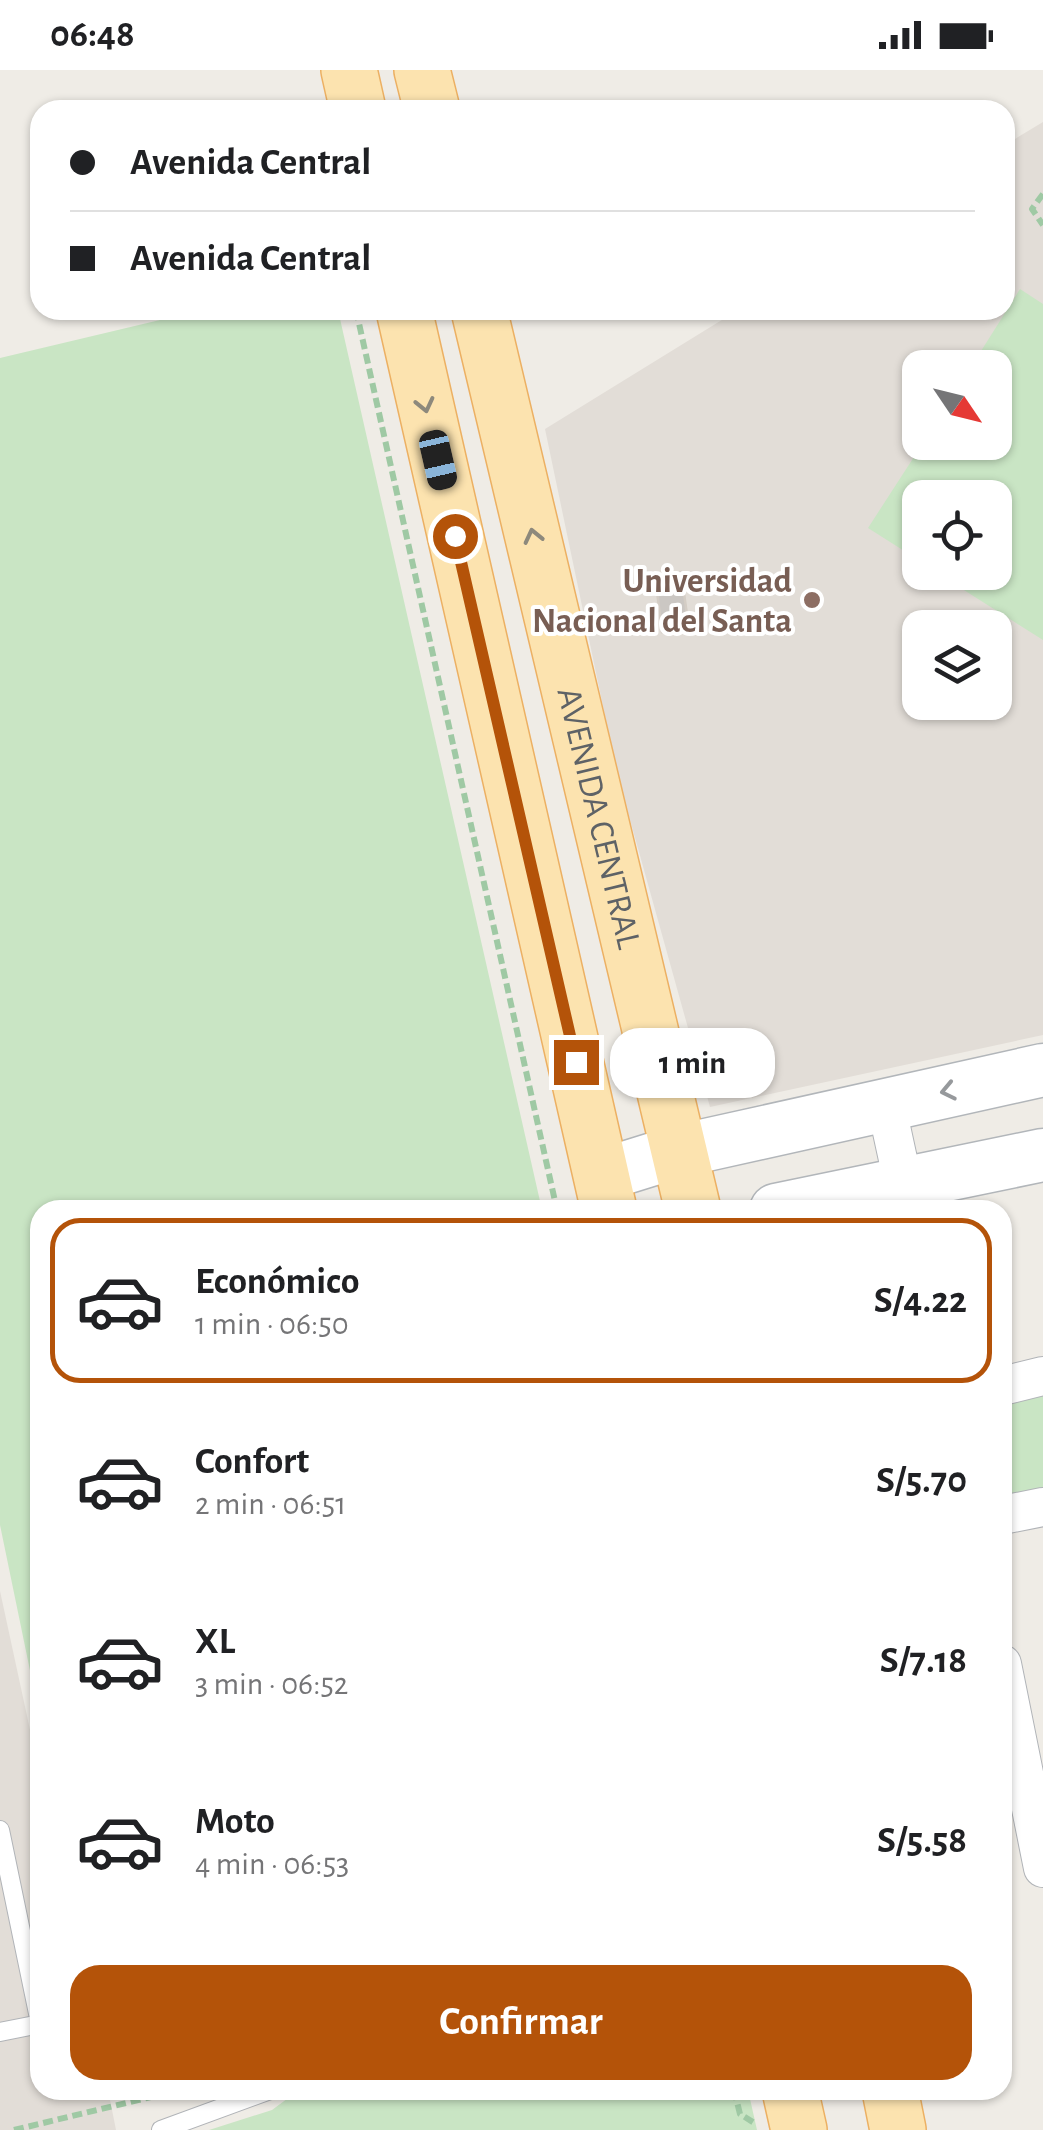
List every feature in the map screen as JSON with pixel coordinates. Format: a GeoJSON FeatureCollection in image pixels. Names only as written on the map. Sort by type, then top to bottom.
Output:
{"type":"FeatureCollection","features":[{"type":"Feature","properties":{"kind":"main road"},"geometry":{"type":"LineString","coordinates":[[348,70],[356,100]]}},
{"type":"Feature","properties":{"kind":"main road"},"geometry":{"type":"LineString","coordinates":[[422,70],[430,100]]}},
{"type":"Feature","properties":{"kind":"main road"},"geometry":{"type":"LineString","coordinates":[[406,320],[605,1193],[679,1151],[1043,1070]]}},
{"type":"Feature","properties":{"kind":"main road","name":"AVENIDA CENTRAL"},"geometry":{"type":"LineString","coordinates":[[481,320],[691,1200]]}},
{"type":"Feature","properties":{"kind":"main road"},"geometry":{"type":"LineString","coordinates":[[877,1200],[907,1197],[1043,1155]]}},
{"type":"Feature","properties":{"kind":"main road"},"geometry":{"type":"LineString","coordinates":[[792,2100],[798,2130]]}},
{"type":"Feature","properties":{"kind":"main road"},"geometry":{"type":"LineString","coordinates":[[892,2100],[898,2130]]}},
{"type":"Feature","properties":{"kind":"street"},"geometry":{"type":"LineString","coordinates":[[886,1104],[907,1197]]}},
{"type":"Feature","properties":{"kind":"street"},"geometry":{"type":"LineString","coordinates":[[1012,1384],[1043,1376]]}},
{"type":"Feature","properties":{"kind":"street"},"geometry":{"type":"LineString","coordinates":[[1012,1512],[1043,1507]]}},
{"type":"Feature","properties":{"kind":"street"},"geometry":{"type":"LineString","coordinates":[[1012,1739],[1027,1851]]}},
{"type":"Feature","properties":{"kind":"lane"},"geometry":{"type":"LineString","coordinates":[[0,1830],[30,1975]]}},
{"type":"Feature","properties":{"kind":"lane"},"geometry":{"type":"LineString","coordinates":[[0,2032],[30,2025]]}},
{"type":"Feature","properties":{"kind":"lane"},"geometry":{"type":"LineString","coordinates":[[161,2130],[243,2100]]}},
{"type":"Feature","properties":{"kind":"path"},"geometry":{"type":"LineString","coordinates":[[1043,194],[1032,209],[1043,224]]}},
{"type":"Feature","properties":{"kind":"path"},"geometry":{"type":"LineString","coordinates":[[358,320],[555,1200]]}},
{"type":"Feature","properties":{"kind":"path"},"geometry":{"type":"LineString","coordinates":[[14,2130],[138,2100]]}},
{"type":"Feature","properties":{"kind":"path"},"geometry":{"type":"LineString","coordinates":[[736,2100],[740,2114],[766,2130]]}},
{"type":"Feature","properties":{"kind":"shaded area","name":"Universidad Nacional del Santa"},"geometry":{"type":"Polygon","coordinates":[[[1043,122],[1043,1035],[710,1107],[617,773],[545,429],[722,320],[1015,320],[1015,139],[1043,122]]]}},
{"type":"Feature","properties":{"kind":"shaded area"},"geometry":{"type":"Polygon","coordinates":[[[0,1591],[30,1730],[30,2100],[110,2100],[116,2130],[0,2130],[0,1591]]]}},
{"type":"Feature","properties":{"kind":"green space"},"geometry":{"type":"Polygon","coordinates":[[[1020,289],[1043,304],[1043,640],[1012,620],[1012,610],[996,610],[964,590],[1012,590],[1012,480],[902,480],[902,550],[868,528],[912,460],[1012,460],[1012,350],[982,350],[1001,320],[1015,320],[1015,297],[1020,289]]]}},
{"type":"Feature","properties":{"kind":"green space"},"geometry":{"type":"Polygon","coordinates":[[[160,320],[340,320],[540,1200],[30,1200],[30,1670],[0,1525],[0,358],[160,320]]]}},
{"type":"Feature","properties":{"kind":"green space"},"geometry":{"type":"Polygon","coordinates":[[[1043,1388],[1043,1499],[1012,1505],[1012,1394],[1043,1388]]]}},
{"type":"Feature","properties":{"kind":"green space"},"geometry":{"type":"Polygon","coordinates":[[[286,2100],[750,2100],[757,2130],[209,2130],[272,2110],[286,2100]]]}},
{"type":"Feature","properties":{"kind":"building"},"geometry":{"type":"Polygon","coordinates":[[[681,572],[689,629],[662,632],[655,575],[681,572]]]}},
{"type":"Feature","properties":{"kind":"place","name":"Universidad Nacional del Santa"},"geometry":{"type":"Point","coordinates":[812,600]}},
{"type":"Feature","properties":{"kind":"route"},"geometry":{"type":"LineString","coordinates":[[455,536],[576,1062]]}}]}
